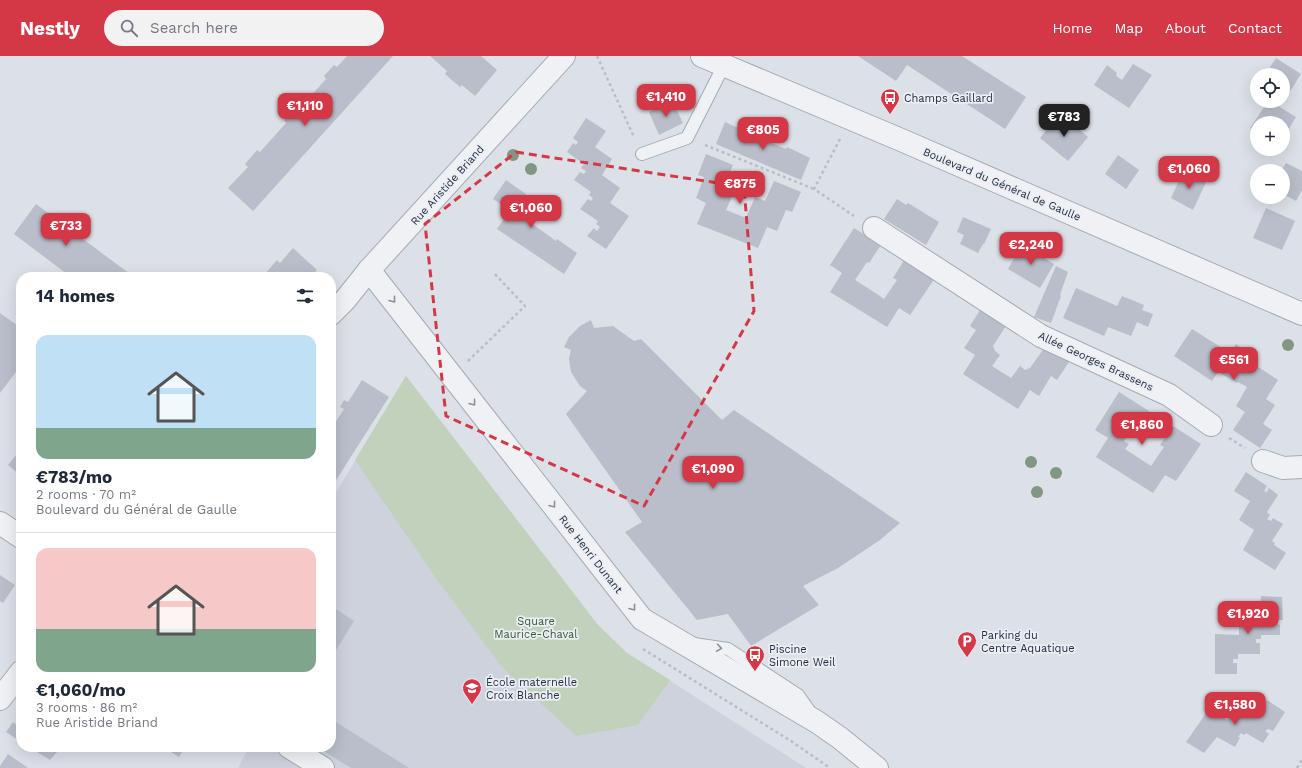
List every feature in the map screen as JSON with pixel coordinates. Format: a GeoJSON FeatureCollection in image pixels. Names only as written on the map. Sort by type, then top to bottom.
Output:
{"type":"FeatureCollection","features":[{"type":"Feature","properties":{"kind":"street","name":"Rue Aristide Briand"},"geometry":{"type":"LineString","coordinates":[[336,309],[369,270],[564,56]]}},
{"type":"Feature","properties":{"kind":"street","name":"Boulevard du Général de Gaulle"},"geometry":{"type":"LineString","coordinates":[[702,56],[1302,314]]}},
{"type":"Feature","properties":{"kind":"street","name":"Allée Georges Brassens"},"geometry":{"type":"LineString","coordinates":[[874,228],[1041,336],[1169,395],[1211,425]]}},
{"type":"Feature","properties":{"kind":"street","name":"Rue Henri Dunant"},"geometry":{"type":"LineString","coordinates":[[369,270],[642,619],[817,722],[877,768]]}},
{"type":"Feature","properties":{"kind":"street"},"geometry":{"type":"LineString","coordinates":[[1263,461],[1283,468],[1302,467]]}},
{"type":"Feature","properties":{"kind":"street"},"geometry":{"type":"LineString","coordinates":[[0,523],[16,534]]}},
{"type":"Feature","properties":{"kind":"street"},"geometry":{"type":"LineString","coordinates":[[0,699],[16,678]]}},
{"type":"Feature","properties":{"kind":"street"},"geometry":{"type":"LineString","coordinates":[[298,752],[323,768]]}},
{"type":"Feature","properties":{"kind":"lane"},"geometry":{"type":"LineString","coordinates":[[642,154],[687,138],[724,65]]}},
{"type":"Feature","properties":{"kind":"path"},"geometry":{"type":"LineString","coordinates":[[597,56],[642,154]]}},
{"type":"Feature","properties":{"kind":"path"},"geometry":{"type":"LineString","coordinates":[[814,189],[851,119]]}},
{"type":"Feature","properties":{"kind":"path"},"geometry":{"type":"LineString","coordinates":[[687,138],[814,189],[874,228]]}},
{"type":"Feature","properties":{"kind":"path"},"geometry":{"type":"LineString","coordinates":[[453,377],[525,306],[493,272]]}},
{"type":"Feature","properties":{"kind":"path"},"geometry":{"type":"LineString","coordinates":[[1211,425],[1263,461]]}},
{"type":"Feature","properties":{"kind":"path"},"geometry":{"type":"LineString","coordinates":[[1297,768],[1302,759]]}},
{"type":"Feature","properties":{"kind":"highlighted area"},"geometry":{"type":"Polygon","coordinates":[[[516,152],[744,187],[754,311],[644,506],[446,416],[425,224],[516,152]]]}},
{"type":"Feature","properties":{"kind":"shaded area"},"geometry":{"type":"Polygon","coordinates":[[[406,376],[598,625],[627,653],[806,768],[238,768],[246,752],[336,752],[336,493],[406,376]]]}},
{"type":"Feature","properties":{"kind":"green space","name":"Square Maurice-Chaval"},"geometry":{"type":"Polygon","coordinates":[[[406,376],[598,625],[627,653],[670,680],[638,725],[576,736],[501,666],[433,574],[355,460],[406,376]]]}},
{"type":"Feature","properties":{"kind":"building"},"geometry":{"type":"Polygon","coordinates":[[[347,56],[393,56],[253,211],[228,188],[248,167],[245,164],[257,150],[260,152],[286,123],[284,120],[296,108],[298,110],[326,79],[324,76],[334,65],[337,67],[347,56]]]}},
{"type":"Feature","properties":{"kind":"building"},"geometry":{"type":"Polygon","coordinates":[[[430,56],[481,56],[497,70],[475,96],[462,85],[460,87],[445,74],[447,71],[430,56]]]}},
{"type":"Feature","properties":{"kind":"building"},"geometry":{"type":"Polygon","coordinates":[[[858,56],[962,56],[1026,97],[1005,129],[907,65],[896,81],[858,56]]]}},
{"type":"Feature","properties":{"kind":"building"},"geometry":{"type":"Polygon","coordinates":[[[1276,58],[1301,74],[1290,92],[1290,68],[1270,68],[1276,58]]]}},
{"type":"Feature","properties":{"kind":"building"},"geometry":{"type":"Polygon","coordinates":[[[1133,64],[1152,75],[1129,108],[1094,85],[1107,65],[1117,73],[1116,76],[1122,80],[1133,64]]]}},
{"type":"Feature","properties":{"kind":"building"},"geometry":{"type":"Polygon","coordinates":[[[672,100],[683,123],[659,135],[649,112],[672,100]]]}},
{"type":"Feature","properties":{"kind":"building"},"geometry":{"type":"Polygon","coordinates":[[[1263,108],[1281,108],[1296,117],[1290,127],[1290,116],[1258,116],[1263,108]]]}},
{"type":"Feature","properties":{"kind":"building"},"geometry":{"type":"Polygon","coordinates":[[[1060,114],[1088,137],[1068,161],[1040,138],[1060,114]]]}},
{"type":"Feature","properties":{"kind":"building"},"geometry":{"type":"Polygon","coordinates":[[[586,118],[606,131],[595,147],[612,159],[602,175],[620,188],[610,203],[629,216],[606,249],[587,236],[594,228],[597,231],[600,227],[596,224],[598,221],[580,209],[588,199],[591,201],[593,198],[589,195],[591,192],[574,180],[580,172],[584,174],[586,171],[581,168],[584,164],[567,152],[573,143],[576,145],[578,142],[573,138],[586,118]]]}},
{"type":"Feature","properties":{"kind":"building"},"geometry":{"type":"Polygon","coordinates":[[[725,122],[747,133],[786,149],[787,147],[810,158],[801,180],[716,144],[725,122]]]}},
{"type":"Feature","properties":{"kind":"building"},"geometry":{"type":"Polygon","coordinates":[[[706,154],[733,165],[724,185],[735,190],[726,210],[746,218],[755,197],[765,201],[774,181],[801,192],[792,212],[786,210],[777,231],[767,227],[758,248],[697,224],[706,203],[696,198],[704,177],[698,175],[706,154]]]}},
{"type":"Feature","properties":{"kind":"building"},"geometry":{"type":"Polygon","coordinates":[[[1118,155],[1139,170],[1126,189],[1105,174],[1118,155]]]}},
{"type":"Feature","properties":{"kind":"building"},"geometry":{"type":"Polygon","coordinates":[[[1290,165],[1302,171],[1302,190],[1296,201],[1290,198],[1290,165]]]}},
{"type":"Feature","properties":{"kind":"building"},"geometry":{"type":"Polygon","coordinates":[[[1184,170],[1207,180],[1193,210],[1171,198],[1184,170]]]}},
{"type":"Feature","properties":{"kind":"building"},"geometry":{"type":"Polygon","coordinates":[[[506,180],[526,194],[524,197],[527,199],[529,197],[539,203],[527,220],[556,241],[557,239],[577,253],[564,274],[497,229],[510,210],[493,199],[506,180]]]}},
{"type":"Feature","properties":{"kind":"building"},"geometry":{"type":"Polygon","coordinates":[[[897,199],[906,205],[908,203],[939,222],[926,245],[884,219],[897,199]]]}},
{"type":"Feature","properties":{"kind":"building"},"geometry":{"type":"Polygon","coordinates":[[[36,204],[127,272],[64,272],[14,234],[36,204]]]}},
{"type":"Feature","properties":{"kind":"building"},"geometry":{"type":"Polygon","coordinates":[[[1266,208],[1295,221],[1282,250],[1253,238],[1266,208]]]}},
{"type":"Feature","properties":{"kind":"building"},"geometry":{"type":"Polygon","coordinates":[[[963,217],[991,229],[978,253],[960,244],[964,235],[957,232],[963,217]]]}},
{"type":"Feature","properties":{"kind":"building"},"geometry":{"type":"Polygon","coordinates":[[[854,228],[881,245],[855,280],[884,299],[897,280],[893,278],[905,259],[935,278],[910,315],[899,308],[887,327],[830,292],[842,273],[830,265],[854,228]]]}},
{"type":"Feature","properties":{"kind":"building"},"geometry":{"type":"Polygon","coordinates":[[[1022,244],[1054,264],[1040,288],[1008,269],[1022,244]]]}},
{"type":"Feature","properties":{"kind":"building"},"geometry":{"type":"Polygon","coordinates":[[[293,248],[317,270],[315,272],[267,272],[277,260],[280,263],[293,248]]]}},
{"type":"Feature","properties":{"kind":"building"},"geometry":{"type":"Polygon","coordinates":[[[1056,266],[1068,272],[1051,323],[1034,317],[1056,266]]]}},
{"type":"Feature","properties":{"kind":"building"},"geometry":{"type":"Polygon","coordinates":[[[1076,288],[1117,306],[1122,296],[1144,305],[1142,310],[1153,314],[1148,327],[1137,322],[1131,336],[1108,327],[1104,336],[1063,318],[1076,288]]]}},
{"type":"Feature","properties":{"kind":"building"},"geometry":{"type":"Polygon","coordinates":[[[982,307],[1007,324],[993,346],[995,351],[1000,355],[992,366],[1011,378],[1020,366],[1025,370],[1030,368],[1045,347],[1069,362],[1057,380],[1051,376],[1039,396],[1030,390],[1018,409],[963,374],[975,355],[964,348],[976,330],[970,326],[982,307]]]}},
{"type":"Feature","properties":{"kind":"building"},"geometry":{"type":"Polygon","coordinates":[[[0,313],[16,324],[16,372],[0,393],[0,313]]]}},
{"type":"Feature","properties":{"kind":"building"},"geometry":{"type":"Polygon","coordinates":[[[591,320],[594,328],[613,326],[634,341],[641,339],[722,420],[734,410],[900,523],[880,540],[838,568],[803,586],[819,605],[751,646],[728,614],[697,620],[625,532],[642,522],[566,414],[587,391],[580,386],[571,372],[569,359],[571,350],[564,347],[569,337],[580,326],[591,320]]]}},
{"type":"Feature","properties":{"kind":"building"},"geometry":{"type":"Polygon","coordinates":[[[1192,329],[1230,353],[1236,344],[1255,356],[1251,362],[1278,380],[1266,399],[1275,405],[1263,424],[1272,430],[1260,448],[1233,430],[1245,412],[1236,406],[1247,387],[1218,372],[1212,381],[1174,356],[1192,329]]]}},
{"type":"Feature","properties":{"kind":"building"},"geometry":{"type":"Polygon","coordinates":[[[362,380],[389,397],[336,480],[336,421],[344,409],[340,407],[344,400],[348,402],[362,380]]]}},
{"type":"Feature","properties":{"kind":"building"},"geometry":{"type":"Polygon","coordinates":[[[1119,392],[1149,411],[1137,430],[1133,428],[1124,441],[1129,444],[1125,449],[1151,466],[1164,447],[1160,445],[1173,426],[1201,444],[1176,481],[1165,475],[1153,493],[1096,457],[1108,438],[1095,430],[1119,392]]]}},
{"type":"Feature","properties":{"kind":"building"},"geometry":{"type":"Polygon","coordinates":[[[16,455],[16,472],[8,465],[16,455]]]}},
{"type":"Feature","properties":{"kind":"building"},"geometry":{"type":"Polygon","coordinates":[[[1246,472],[1267,486],[1264,491],[1267,492],[1269,488],[1278,495],[1267,512],[1270,515],[1267,519],[1271,521],[1273,518],[1283,524],[1272,541],[1275,543],[1274,545],[1286,553],[1275,570],[1243,550],[1254,530],[1239,520],[1250,501],[1234,491],[1246,472]]]}},
{"type":"Feature","properties":{"kind":"building"},"geometry":{"type":"Polygon","coordinates":[[[0,575],[15,585],[3,603],[0,601],[0,575]]]}},
{"type":"Feature","properties":{"kind":"building"},"geometry":{"type":"Polygon","coordinates":[[[1261,596],[1282,597],[1283,620],[1278,620],[1278,624],[1280,625],[1280,635],[1261,635],[1261,639],[1256,639],[1256,643],[1260,643],[1260,654],[1238,654],[1238,659],[1233,659],[1233,663],[1237,663],[1237,674],[1215,674],[1215,634],[1239,635],[1239,615],[1260,616],[1261,596]]]}},
{"type":"Feature","properties":{"kind":"building"},"geometry":{"type":"Polygon","coordinates":[[[336,609],[354,621],[336,650],[336,609]]]}},
{"type":"Feature","properties":{"kind":"building"},"geometry":{"type":"Polygon","coordinates":[[[1267,700],[1285,712],[1273,731],[1268,729],[1265,731],[1269,734],[1263,743],[1246,733],[1244,735],[1241,733],[1235,747],[1217,737],[1204,753],[1186,742],[1209,709],[1227,720],[1238,703],[1257,715],[1267,700]]]}},
{"type":"Feature","properties":{"kind":"building"},"geometry":{"type":"Polygon","coordinates":[[[13,722],[16,724],[16,739],[6,732],[13,722]]]}},
{"type":"Feature","properties":{"kind":"building"},"geometry":{"type":"Polygon","coordinates":[[[336,722],[409,768],[351,768],[325,752],[336,752],[336,722]]]}},
{"type":"Feature","properties":{"kind":"building"},"geometry":{"type":"Polygon","coordinates":[[[37,752],[57,752],[50,760],[37,752]]]}},
{"type":"Feature","properties":{"kind":"building"},"geometry":{"type":"Polygon","coordinates":[[[171,752],[182,752],[179,757],[171,752]]]}},
{"type":"Feature","properties":{"kind":"building"},"geometry":{"type":"Polygon","coordinates":[[[8,754],[28,768],[0,768],[8,754]]]}},
{"type":"Feature","properties":{"kind":"place","name":"Champs Gaillard"},"geometry":{"type":"Point","coordinates":[890,115]}},
{"type":"Feature","properties":{"kind":"place","name":"Parking du Centre Aquatique"},"geometry":{"type":"Point","coordinates":[967,658]}},
{"type":"Feature","properties":{"kind":"place","name":"Piscine Simone Weil"},"geometry":{"type":"Point","coordinates":[755,672]}},
{"type":"Feature","properties":{"kind":"place","name":"École maternelle Croix Blanche"},"geometry":{"type":"Point","coordinates":[472,705]}}]}
